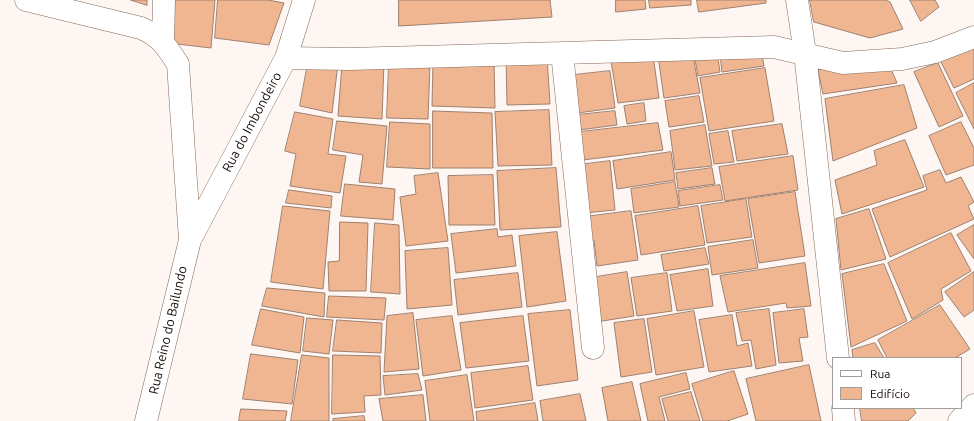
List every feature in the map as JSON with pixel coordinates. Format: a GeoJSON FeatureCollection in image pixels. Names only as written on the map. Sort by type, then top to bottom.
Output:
{"type":"FeatureCollection","features":[{"type":"Feature","properties":{"kind":"street"},"geometry":{"type":"LineString","coordinates":[[26,0],[140,28],[152,33],[163,41],[178,64],[190,240]]}},
{"type":"Feature","properties":{"kind":"street"},"geometry":{"type":"LineString","coordinates":[[163,41],[164,0]]}},
{"type":"Feature","properties":{"kind":"street","name":"Rua do Imbondeiro"},"geometry":{"type":"LineString","coordinates":[[190,240],[286,58],[304,0]]}},
{"type":"Feature","properties":{"kind":"street"},"geometry":{"type":"LineString","coordinates":[[797,0],[805,52],[838,357]]}},
{"type":"Feature","properties":{"kind":"street"},"geometry":{"type":"LineString","coordinates":[[286,58],[349,59],[774,47],[805,52],[843,63],[902,59],[934,52],[974,36]]}},
{"type":"Feature","properties":{"kind":"street"},"geometry":{"type":"LineString","coordinates":[[562,53],[593,348]]}},
{"type":"Feature","properties":{"kind":"street","name":"Rua Reino do Bailundo"},"geometry":{"type":"LineString","coordinates":[[146,421],[190,240]]}},
{"type":"Feature","properties":{"kind":"street"},"geometry":{"type":"LineString","coordinates":[[843,409],[844,421]]}},
{"type":"Feature","properties":{"kind":"building"},"geometry":{"type":"Polygon","coordinates":[[[131,0],[147,0],[147,5],[131,0]]]}},
{"type":"Feature","properties":{"kind":"building"},"geometry":{"type":"Polygon","coordinates":[[[169,0],[215,0],[211,48],[169,43],[169,0]]]}},
{"type":"Feature","properties":{"kind":"building"},"geometry":{"type":"Polygon","coordinates":[[[218,0],[268,0],[284,3],[269,45],[215,38],[218,0]]]}},
{"type":"Feature","properties":{"kind":"building"},"geometry":{"type":"Polygon","coordinates":[[[399,0],[550,0],[552,17],[399,26],[399,0]]]}},
{"type":"Feature","properties":{"kind":"building"},"geometry":{"type":"Polygon","coordinates":[[[616,0],[645,0],[646,9],[616,12],[616,0]]]}},
{"type":"Feature","properties":{"kind":"building"},"geometry":{"type":"Polygon","coordinates":[[[649,0],[691,0],[691,5],[650,8],[649,0]]]}},
{"type":"Feature","properties":{"kind":"building"},"geometry":{"type":"Polygon","coordinates":[[[697,0],[766,0],[766,3],[699,12],[697,0]]]}},
{"type":"Feature","properties":{"kind":"building"},"geometry":{"type":"Polygon","coordinates":[[[810,0],[886,0],[890,2],[903,29],[870,38],[814,22],[810,0]]]}},
{"type":"Feature","properties":{"kind":"building"},"geometry":{"type":"Polygon","coordinates":[[[910,0],[935,0],[939,7],[921,21],[910,0]]]}},
{"type":"Feature","properties":{"kind":"building"},"geometry":{"type":"Polygon","coordinates":[[[974,42],[974,79],[954,88],[939,58],[974,42]]]}},
{"type":"Feature","properties":{"kind":"building"},"geometry":{"type":"Polygon","coordinates":[[[761,49],[764,66],[722,72],[720,55],[761,49]]]}},
{"type":"Feature","properties":{"kind":"building"},"geometry":{"type":"Polygon","coordinates":[[[692,51],[700,93],[664,98],[658,56],[692,51]]]}},
{"type":"Feature","properties":{"kind":"building"},"geometry":{"type":"Polygon","coordinates":[[[717,51],[720,72],[698,76],[694,53],[717,51]]]}},
{"type":"Feature","properties":{"kind":"building"},"geometry":{"type":"Polygon","coordinates":[[[653,55],[659,98],[618,103],[611,61],[653,55]]]}},
{"type":"Feature","properties":{"kind":"building"},"geometry":{"type":"Polygon","coordinates":[[[547,57],[550,104],[507,105],[506,58],[547,57]]]}},
{"type":"Feature","properties":{"kind":"building"},"geometry":{"type":"Polygon","coordinates":[[[494,61],[495,108],[432,106],[433,63],[494,61]]]}},
{"type":"Feature","properties":{"kind":"building"},"geometry":{"type":"Polygon","coordinates":[[[308,63],[338,64],[332,113],[300,106],[308,63]]]}},
{"type":"Feature","properties":{"kind":"building"},"geometry":{"type":"Polygon","coordinates":[[[384,63],[382,119],[338,116],[342,64],[384,63]]]}},
{"type":"Feature","properties":{"kind":"building"},"geometry":{"type":"Polygon","coordinates":[[[389,63],[430,63],[428,119],[387,118],[389,63]]]}},
{"type":"Feature","properties":{"kind":"building"},"geometry":{"type":"Polygon","coordinates":[[[938,63],[963,116],[939,127],[914,72],[938,63]]]}},
{"type":"Feature","properties":{"kind":"building"},"geometry":{"type":"Polygon","coordinates":[[[890,67],[897,83],[823,94],[818,70],[890,67]]]}},
{"type":"Feature","properties":{"kind":"building"},"geometry":{"type":"Polygon","coordinates":[[[765,68],[774,121],[709,131],[700,78],[765,68]]]}},
{"type":"Feature","properties":{"kind":"building"},"geometry":{"type":"Polygon","coordinates":[[[610,71],[615,108],[577,113],[574,75],[610,71]]]}},
{"type":"Feature","properties":{"kind":"building"},"geometry":{"type":"Polygon","coordinates":[[[974,83],[974,129],[956,93],[974,83]]]}},
{"type":"Feature","properties":{"kind":"building"},"geometry":{"type":"Polygon","coordinates":[[[904,85],[917,128],[833,161],[825,99],[904,85]]]}},
{"type":"Feature","properties":{"kind":"building"},"geometry":{"type":"Polygon","coordinates":[[[699,96],[704,122],[669,127],[665,101],[699,96]]]}},
{"type":"Feature","properties":{"kind":"building"},"geometry":{"type":"Polygon","coordinates":[[[644,103],[646,121],[627,124],[624,106],[644,103]]]}},
{"type":"Feature","properties":{"kind":"building"},"geometry":{"type":"Polygon","coordinates":[[[549,110],[552,165],[498,166],[495,112],[549,110]]]}},
{"type":"Feature","properties":{"kind":"building"},"geometry":{"type":"Polygon","coordinates":[[[433,111],[492,113],[493,168],[433,168],[433,111]]]}},
{"type":"Feature","properties":{"kind":"building"},"geometry":{"type":"Polygon","coordinates":[[[615,111],[617,125],[579,130],[577,115],[615,111]]]}},
{"type":"Feature","properties":{"kind":"building"},"geometry":{"type":"Polygon","coordinates":[[[295,112],[333,119],[328,154],[346,156],[340,193],[290,186],[296,154],[285,151],[295,112]]]}},
{"type":"Feature","properties":{"kind":"building"},"geometry":{"type":"Polygon","coordinates":[[[337,121],[387,126],[382,184],[359,182],[363,155],[333,150],[337,121]]]}},
{"type":"Feature","properties":{"kind":"building"},"geometry":{"type":"Polygon","coordinates":[[[390,122],[430,124],[430,169],[387,167],[390,122]]]}},
{"type":"Feature","properties":{"kind":"building"},"geometry":{"type":"Polygon","coordinates":[[[961,122],[974,148],[974,165],[946,175],[929,136],[961,122]]]}},
{"type":"Feature","properties":{"kind":"building"},"geometry":{"type":"Polygon","coordinates":[[[658,123],[663,150],[583,160],[580,132],[658,123]]]}},
{"type":"Feature","properties":{"kind":"building"},"geometry":{"type":"Polygon","coordinates":[[[782,124],[788,154],[737,161],[732,131],[782,124]]]}},
{"type":"Feature","properties":{"kind":"building"},"geometry":{"type":"Polygon","coordinates":[[[705,125],[712,166],[675,170],[670,131],[705,125]]]}},
{"type":"Feature","properties":{"kind":"building"},"geometry":{"type":"Polygon","coordinates":[[[728,131],[734,162],[714,164],[709,134],[728,131]]]}},
{"type":"Feature","properties":{"kind":"building"},"geometry":{"type":"Polygon","coordinates":[[[905,140],[924,187],[842,214],[835,180],[877,165],[874,151],[905,140]]]}},
{"type":"Feature","properties":{"kind":"building"},"geometry":{"type":"Polygon","coordinates":[[[671,152],[675,180],[617,189],[613,161],[671,152]]]}},
{"type":"Feature","properties":{"kind":"building"},"geometry":{"type":"Polygon","coordinates":[[[793,156],[798,190],[725,201],[719,167],[793,156]]]}},
{"type":"Feature","properties":{"kind":"building"},"geometry":{"type":"Polygon","coordinates":[[[610,161],[615,210],[585,213],[578,165],[610,161]]]}},
{"type":"Feature","properties":{"kind":"building"},"geometry":{"type":"Polygon","coordinates":[[[556,168],[561,227],[500,230],[497,171],[556,168]]]}},
{"type":"Feature","properties":{"kind":"building"},"geometry":{"type":"Polygon","coordinates":[[[712,168],[715,184],[678,189],[676,173],[712,168]]]}},
{"type":"Feature","properties":{"kind":"building"},"geometry":{"type":"Polygon","coordinates":[[[940,170],[946,183],[961,177],[974,202],[968,206],[974,219],[890,257],[872,209],[927,190],[923,176],[940,170]]]}},
{"type":"Feature","properties":{"kind":"building"},"geometry":{"type":"Polygon","coordinates":[[[438,173],[448,241],[406,246],[400,197],[416,194],[414,176],[438,173]]]}},
{"type":"Feature","properties":{"kind":"building"},"geometry":{"type":"Polygon","coordinates":[[[493,175],[495,225],[449,225],[448,176],[493,175]]]}},
{"type":"Feature","properties":{"kind":"building"},"geometry":{"type":"Polygon","coordinates":[[[675,182],[679,207],[634,213],[631,189],[675,182]]]}},
{"type":"Feature","properties":{"kind":"building"},"geometry":{"type":"Polygon","coordinates":[[[345,184],[395,189],[393,220],[341,216],[345,184]]]}},
{"type":"Feature","properties":{"kind":"building"},"geometry":{"type":"Polygon","coordinates":[[[720,185],[723,200],[680,206],[678,191],[720,185]]]}},
{"type":"Feature","properties":{"kind":"building"},"geometry":{"type":"Polygon","coordinates":[[[289,190],[332,196],[331,208],[286,203],[289,190]]]}},
{"type":"Feature","properties":{"kind":"building"},"geometry":{"type":"Polygon","coordinates":[[[795,192],[805,256],[759,263],[748,199],[795,192]]]}},
{"type":"Feature","properties":{"kind":"building"},"geometry":{"type":"Polygon","coordinates":[[[746,199],[752,237],[707,243],[701,206],[746,199]]]}},
{"type":"Feature","properties":{"kind":"building"},"geometry":{"type":"Polygon","coordinates":[[[283,206],[330,211],[323,289],[271,282],[283,206]]]}},
{"type":"Feature","properties":{"kind":"building"},"geometry":{"type":"Polygon","coordinates":[[[698,206],[705,245],[641,255],[635,216],[698,206]]]}},
{"type":"Feature","properties":{"kind":"building"},"geometry":{"type":"Polygon","coordinates":[[[869,209],[886,259],[841,270],[836,219],[869,209]]]}},
{"type":"Feature","properties":{"kind":"building"},"geometry":{"type":"Polygon","coordinates":[[[631,211],[638,260],[597,266],[594,240],[587,241],[584,217],[631,211]]]}},
{"type":"Feature","properties":{"kind":"building"},"geometry":{"type":"Polygon","coordinates":[[[340,222],[368,223],[366,291],[329,291],[328,262],[339,261],[340,222]]]}},
{"type":"Feature","properties":{"kind":"building"},"geometry":{"type":"Polygon","coordinates":[[[375,223],[399,225],[400,294],[371,292],[375,223]]]}},
{"type":"Feature","properties":{"kind":"building"},"geometry":{"type":"Polygon","coordinates":[[[974,225],[974,259],[957,235],[974,225]]]}},
{"type":"Feature","properties":{"kind":"building"},"geometry":{"type":"Polygon","coordinates":[[[497,229],[498,237],[512,235],[516,266],[456,273],[451,234],[497,229]]]}},
{"type":"Feature","properties":{"kind":"building"},"geometry":{"type":"Polygon","coordinates":[[[557,232],[566,301],[527,307],[519,236],[557,232]]]}},
{"type":"Feature","properties":{"kind":"building"},"geometry":{"type":"Polygon","coordinates":[[[951,233],[971,271],[941,289],[943,300],[912,319],[888,263],[951,233]]]}},
{"type":"Feature","properties":{"kind":"building"},"geometry":{"type":"Polygon","coordinates":[[[753,240],[758,268],[712,275],[708,247],[753,240]]]}},
{"type":"Feature","properties":{"kind":"building"},"geometry":{"type":"Polygon","coordinates":[[[448,248],[452,305],[407,309],[405,251],[448,248]]]}},
{"type":"Feature","properties":{"kind":"building"},"geometry":{"type":"Polygon","coordinates":[[[705,248],[709,264],[664,271],[661,255],[705,248]]]}},
{"type":"Feature","properties":{"kind":"building"},"geometry":{"type":"Polygon","coordinates":[[[805,263],[811,306],[787,308],[786,303],[728,312],[720,276],[805,263]]]}},
{"type":"Feature","properties":{"kind":"building"},"geometry":{"type":"Polygon","coordinates":[[[884,264],[907,321],[851,347],[842,274],[884,264]]]}},
{"type":"Feature","properties":{"kind":"building"},"geometry":{"type":"Polygon","coordinates":[[[708,269],[713,306],[677,311],[670,275],[708,269]]]}},
{"type":"Feature","properties":{"kind":"building"},"geometry":{"type":"Polygon","coordinates":[[[627,272],[634,316],[596,322],[590,278],[627,272]]]}},
{"type":"Feature","properties":{"kind":"building"},"geometry":{"type":"Polygon","coordinates":[[[974,272],[974,310],[964,317],[945,292],[974,272]]]}},
{"type":"Feature","properties":{"kind":"building"},"geometry":{"type":"Polygon","coordinates":[[[518,273],[522,307],[458,315],[454,280],[518,273]]]}},
{"type":"Feature","properties":{"kind":"building"},"geometry":{"type":"Polygon","coordinates":[[[667,273],[672,311],[637,316],[631,278],[667,273]]]}},
{"type":"Feature","properties":{"kind":"building"},"geometry":{"type":"Polygon","coordinates":[[[267,288],[325,293],[324,317],[262,306],[267,288]]]}},
{"type":"Feature","properties":{"kind":"building"},"geometry":{"type":"Polygon","coordinates":[[[329,296],[386,298],[384,320],[327,317],[329,296]]]}},
{"type":"Feature","properties":{"kind":"building"},"geometry":{"type":"Polygon","coordinates":[[[940,305],[970,349],[957,357],[886,357],[878,340],[940,305]]]}},
{"type":"Feature","properties":{"kind":"building"},"geometry":{"type":"Polygon","coordinates":[[[261,309],[304,317],[300,353],[252,345],[261,309]]]}},
{"type":"Feature","properties":{"kind":"building"},"geometry":{"type":"Polygon","coordinates":[[[769,309],[776,365],[756,369],[751,340],[742,341],[736,313],[769,309]]]}},
{"type":"Feature","properties":{"kind":"building"},"geometry":{"type":"Polygon","coordinates":[[[804,309],[808,337],[799,338],[803,361],[779,363],[773,313],[804,309]]]}},
{"type":"Feature","properties":{"kind":"building"},"geometry":{"type":"Polygon","coordinates":[[[570,310],[578,380],[537,386],[528,314],[570,310]]]}},
{"type":"Feature","properties":{"kind":"building"},"geometry":{"type":"Polygon","coordinates":[[[694,311],[704,367],[656,375],[647,319],[694,311]]]}},
{"type":"Feature","properties":{"kind":"building"},"geometry":{"type":"Polygon","coordinates":[[[413,313],[419,369],[384,372],[387,316],[413,313]]]}},
{"type":"Feature","properties":{"kind":"building"},"geometry":{"type":"Polygon","coordinates":[[[732,315],[737,346],[748,343],[752,366],[709,372],[699,320],[732,315]]]}},
{"type":"Feature","properties":{"kind":"building"},"geometry":{"type":"Polygon","coordinates":[[[452,316],[461,370],[423,376],[416,320],[452,316]]]}},
{"type":"Feature","properties":{"kind":"building"},"geometry":{"type":"Polygon","coordinates":[[[523,316],[529,361],[466,368],[460,323],[523,316]]]}},
{"type":"Feature","properties":{"kind":"building"},"geometry":{"type":"Polygon","coordinates":[[[307,318],[333,320],[329,354],[303,351],[307,318]]]}},
{"type":"Feature","properties":{"kind":"building"},"geometry":{"type":"Polygon","coordinates":[[[644,319],[652,372],[621,377],[614,323],[644,319]]]}},
{"type":"Feature","properties":{"kind":"building"},"geometry":{"type":"Polygon","coordinates":[[[337,320],[382,323],[381,353],[333,351],[337,320]]]}},
{"type":"Feature","properties":{"kind":"building"},"geometry":{"type":"Polygon","coordinates":[[[875,343],[883,357],[853,357],[852,350],[875,343]]]}},
{"type":"Feature","properties":{"kind":"building"},"geometry":{"type":"Polygon","coordinates":[[[251,354],[298,360],[292,404],[243,399],[251,354]]]}},
{"type":"Feature","properties":{"kind":"building"},"geometry":{"type":"Polygon","coordinates":[[[302,355],[329,358],[329,421],[291,421],[302,355]]]}},
{"type":"Feature","properties":{"kind":"building"},"geometry":{"type":"Polygon","coordinates":[[[333,355],[380,356],[381,395],[364,396],[365,412],[332,414],[333,355]]]}},
{"type":"Feature","properties":{"kind":"building"},"geometry":{"type":"Polygon","coordinates":[[[809,365],[821,421],[756,421],[746,379],[809,365]]]}},
{"type":"Feature","properties":{"kind":"building"},"geometry":{"type":"Polygon","coordinates":[[[528,366],[533,400],[475,408],[471,373],[528,366]]]}},
{"type":"Feature","properties":{"kind":"building"},"geometry":{"type":"Polygon","coordinates":[[[734,371],[748,414],[727,421],[703,421],[692,384],[734,371]]]}},
{"type":"Feature","properties":{"kind":"building"},"geometry":{"type":"Polygon","coordinates":[[[686,373],[690,389],[659,397],[665,421],[648,421],[640,384],[686,373]]]}},
{"type":"Feature","properties":{"kind":"building"},"geometry":{"type":"Polygon","coordinates":[[[418,374],[422,390],[385,395],[383,376],[418,374]]]}},
{"type":"Feature","properties":{"kind":"building"},"geometry":{"type":"Polygon","coordinates":[[[467,375],[474,421],[430,421],[425,381],[467,375]]]}},
{"type":"Feature","properties":{"kind":"building"},"geometry":{"type":"Polygon","coordinates":[[[632,382],[641,421],[608,421],[602,388],[632,382]]]}},
{"type":"Feature","properties":{"kind":"building"},"geometry":{"type":"Polygon","coordinates":[[[691,392],[700,421],[668,421],[662,399],[691,392]]]}},
{"type":"Feature","properties":{"kind":"building"},"geometry":{"type":"Polygon","coordinates":[[[580,394],[586,421],[543,421],[540,401],[580,394]]]}},
{"type":"Feature","properties":{"kind":"building"},"geometry":{"type":"Polygon","coordinates":[[[423,395],[426,421],[383,421],[379,399],[423,395]]]}},
{"type":"Feature","properties":{"kind":"building"},"geometry":{"type":"Polygon","coordinates":[[[535,403],[538,421],[477,421],[476,412],[535,403]]]}},
{"type":"Feature","properties":{"kind":"building"},"geometry":{"type":"Polygon","coordinates":[[[241,409],[287,411],[285,421],[239,421],[241,409]]]}},
{"type":"Feature","properties":{"kind":"building"},"geometry":{"type":"Polygon","coordinates":[[[860,409],[914,409],[916,413],[908,421],[862,421],[860,409]]]}},
{"type":"Feature","properties":{"kind":"building"},"geometry":{"type":"Polygon","coordinates":[[[364,416],[365,421],[333,421],[333,419],[364,416]]]}}]}
